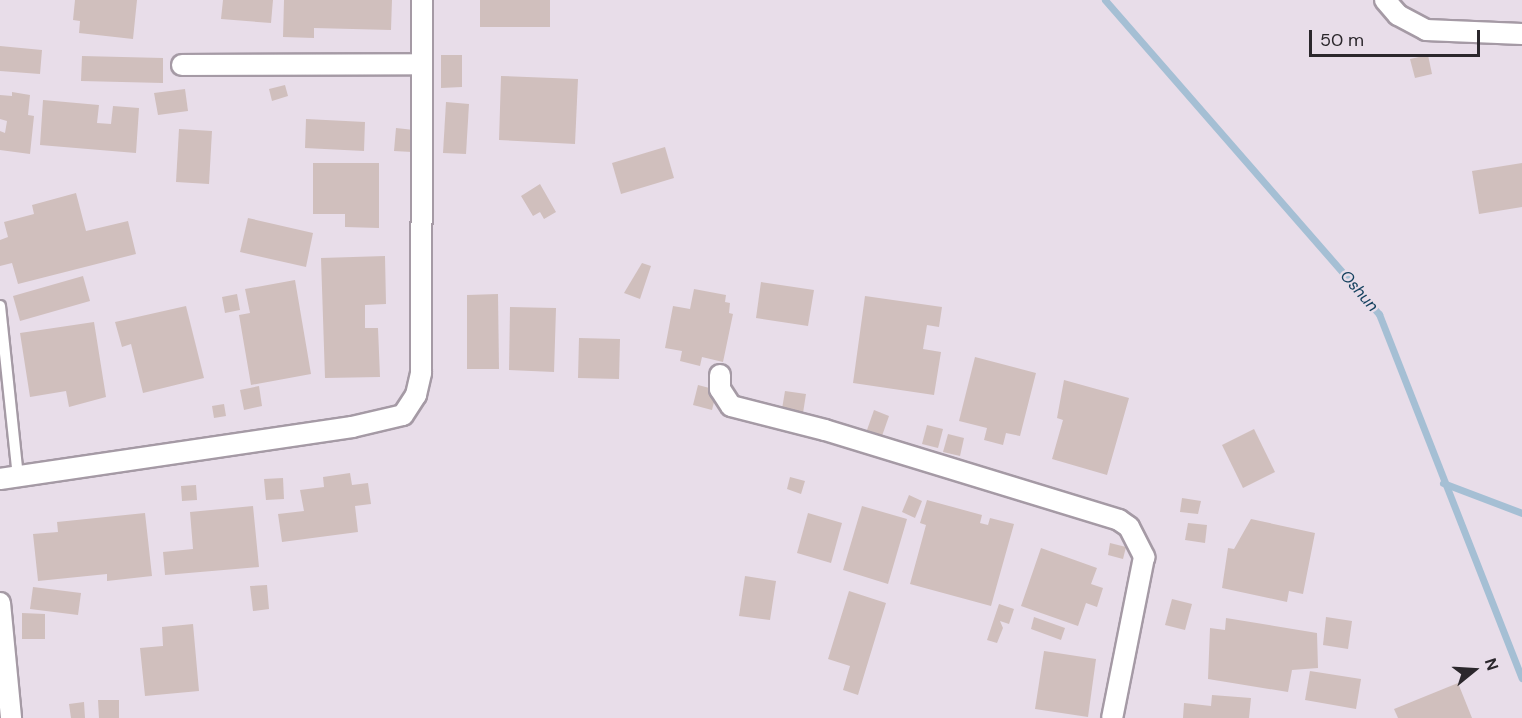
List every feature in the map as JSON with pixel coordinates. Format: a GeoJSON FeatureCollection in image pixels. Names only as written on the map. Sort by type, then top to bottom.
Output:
{"type":"FeatureCollection","features":[{"type":"Feature","properties":{"kind":"street"},"geometry":{"type":"LineString","coordinates":[[9,477],[352,428],[403,415],[416,395],[421,373],[422,0]]}},
{"type":"Feature","properties":{"kind":"street"},"geometry":{"type":"LineString","coordinates":[[1385,0],[1398,15],[1426,30],[1522,34]]}},
{"type":"Feature","properties":{"kind":"street"},"geometry":{"type":"LineString","coordinates":[[182,65],[421,63]]}},
{"type":"Feature","properties":{"kind":"street"},"geometry":{"type":"LineString","coordinates":[[720,375],[720,389],[731,406],[836,434],[1119,520],[1129,527],[1144,557],[1112,718]]}},
{"type":"Feature","properties":{"kind":"street"},"geometry":{"type":"LineString","coordinates":[[0,603],[11,718]]}},
{"type":"Feature","properties":{"kind":"lane"},"geometry":{"type":"LineString","coordinates":[[0,306],[9,477]]}},
{"type":"Feature","properties":{"kind":"building"},"geometry":{"type":"Polygon","coordinates":[[[75,0],[137,0],[133,39],[79,33],[80,21],[73,20],[75,0]]]}},
{"type":"Feature","properties":{"kind":"building"},"geometry":{"type":"Polygon","coordinates":[[[223,0],[273,0],[271,23],[221,19],[223,0]]]}},
{"type":"Feature","properties":{"kind":"building"},"geometry":{"type":"Polygon","coordinates":[[[284,0],[392,0],[391,30],[314,28],[314,38],[283,37],[284,0]]]}},
{"type":"Feature","properties":{"kind":"building"},"geometry":{"type":"Polygon","coordinates":[[[480,0],[550,0],[550,27],[480,27],[480,0]]]}},
{"type":"Feature","properties":{"kind":"building"},"geometry":{"type":"Polygon","coordinates":[[[0,46],[42,50],[40,74],[0,71],[0,46]]]}},
{"type":"Feature","properties":{"kind":"building"},"geometry":{"type":"Polygon","coordinates":[[[441,55],[462,55],[462,87],[441,88],[441,55]]]}},
{"type":"Feature","properties":{"kind":"building"},"geometry":{"type":"Polygon","coordinates":[[[1428,55],[1432,74],[1415,78],[1410,59],[1428,55]]]}},
{"type":"Feature","properties":{"kind":"building"},"geometry":{"type":"Polygon","coordinates":[[[82,56],[163,58],[163,83],[81,81],[82,56]]]}},
{"type":"Feature","properties":{"kind":"building"},"geometry":{"type":"Polygon","coordinates":[[[501,76],[578,79],[575,144],[499,140],[501,76]]]}},
{"type":"Feature","properties":{"kind":"building"},"geometry":{"type":"Polygon","coordinates":[[[285,85],[288,96],[272,101],[269,89],[285,85]]]}},
{"type":"Feature","properties":{"kind":"building"},"geometry":{"type":"Polygon","coordinates":[[[185,89],[188,111],[158,115],[154,93],[185,89]]]}},
{"type":"Feature","properties":{"kind":"building"},"geometry":{"type":"Polygon","coordinates":[[[12,92],[30,95],[28,115],[34,116],[30,154],[0,150],[0,131],[5,133],[7,121],[0,119],[0,95],[12,96],[12,92]]]}},
{"type":"Feature","properties":{"kind":"building"},"geometry":{"type":"Polygon","coordinates":[[[43,100],[99,105],[97,123],[111,124],[113,106],[139,108],[136,153],[40,145],[43,100]]]}},
{"type":"Feature","properties":{"kind":"building"},"geometry":{"type":"Polygon","coordinates":[[[446,102],[469,104],[466,154],[443,153],[446,102]]]}},
{"type":"Feature","properties":{"kind":"building"},"geometry":{"type":"Polygon","coordinates":[[[306,119],[365,122],[364,151],[305,148],[306,119]]]}},
{"type":"Feature","properties":{"kind":"building"},"geometry":{"type":"Polygon","coordinates":[[[396,128],[414,130],[412,152],[394,151],[396,128]]]}},
{"type":"Feature","properties":{"kind":"building"},"geometry":{"type":"Polygon","coordinates":[[[179,129],[212,131],[209,184],[176,182],[179,129]]]}},
{"type":"Feature","properties":{"kind":"building"},"geometry":{"type":"Polygon","coordinates":[[[665,147],[674,178],[621,194],[612,163],[665,147]]]}},
{"type":"Feature","properties":{"kind":"building"},"geometry":{"type":"Polygon","coordinates":[[[313,163],[379,163],[379,228],[345,227],[345,214],[313,214],[313,163]]]}},
{"type":"Feature","properties":{"kind":"building"},"geometry":{"type":"Polygon","coordinates":[[[1522,163],[1522,207],[1479,214],[1472,171],[1522,163]]]}},
{"type":"Feature","properties":{"kind":"building"},"geometry":{"type":"Polygon","coordinates":[[[540,184],[556,212],[544,219],[540,212],[533,216],[521,196],[540,184]]]}},
{"type":"Feature","properties":{"kind":"building"},"geometry":{"type":"Polygon","coordinates":[[[76,193],[86,231],[128,221],[136,254],[18,284],[12,263],[0,266],[0,240],[8,237],[4,222],[34,214],[32,205],[76,193]]]}},
{"type":"Feature","properties":{"kind":"building"},"geometry":{"type":"Polygon","coordinates":[[[248,218],[313,233],[306,267],[240,252],[248,218]]]}},
{"type":"Feature","properties":{"kind":"building"},"geometry":{"type":"Polygon","coordinates":[[[385,256],[386,304],[365,305],[365,328],[378,328],[380,377],[325,378],[321,258],[385,256]]]}},
{"type":"Feature","properties":{"kind":"building"},"geometry":{"type":"Polygon","coordinates":[[[642,263],[651,266],[640,299],[624,293],[642,263]]]}},
{"type":"Feature","properties":{"kind":"building"},"geometry":{"type":"Polygon","coordinates":[[[83,276],[90,301],[20,321],[13,296],[83,276]]]}},
{"type":"Feature","properties":{"kind":"building"},"geometry":{"type":"Polygon","coordinates":[[[295,280],[311,374],[251,385],[239,315],[250,313],[245,289],[295,280]]]}},
{"type":"Feature","properties":{"kind":"building"},"geometry":{"type":"Polygon","coordinates":[[[761,282],[814,290],[808,326],[756,318],[761,282]]]}},
{"type":"Feature","properties":{"kind":"building"},"geometry":{"type":"Polygon","coordinates":[[[694,289],[726,295],[725,302],[730,303],[729,313],[733,314],[723,362],[702,357],[700,366],[680,361],[682,351],[665,348],[673,306],[690,309],[694,289]]]}},
{"type":"Feature","properties":{"kind":"building"},"geometry":{"type":"Polygon","coordinates":[[[237,294],[240,310],[225,313],[222,297],[237,294]]]}},
{"type":"Feature","properties":{"kind":"building"},"geometry":{"type":"Polygon","coordinates":[[[498,294],[499,369],[467,369],[467,295],[498,294]]]}},
{"type":"Feature","properties":{"kind":"building"},"geometry":{"type":"Polygon","coordinates":[[[865,296],[942,307],[939,327],[927,325],[923,349],[941,352],[934,395],[853,383],[865,296]]]}},
{"type":"Feature","properties":{"kind":"building"},"geometry":{"type":"Polygon","coordinates":[[[186,306],[204,378],[143,393],[131,344],[122,347],[115,322],[186,306]]]}},
{"type":"Feature","properties":{"kind":"building"},"geometry":{"type":"Polygon","coordinates":[[[510,307],[556,308],[554,372],[509,370],[510,307]]]}},
{"type":"Feature","properties":{"kind":"building"},"geometry":{"type":"Polygon","coordinates":[[[94,322],[106,397],[69,407],[66,391],[30,397],[20,333],[94,322]]]}},
{"type":"Feature","properties":{"kind":"building"},"geometry":{"type":"Polygon","coordinates":[[[579,338],[620,339],[619,379],[578,378],[579,338]]]}},
{"type":"Feature","properties":{"kind":"building"},"geometry":{"type":"Polygon","coordinates":[[[975,357],[1036,373],[1020,436],[1006,433],[1003,445],[984,440],[987,428],[959,421],[975,357]]]}},
{"type":"Feature","properties":{"kind":"building"},"geometry":{"type":"Polygon","coordinates":[[[1064,380],[1129,398],[1107,475],[1052,459],[1063,420],[1057,418],[1064,380]]]}},
{"type":"Feature","properties":{"kind":"building"},"geometry":{"type":"Polygon","coordinates":[[[698,385],[717,390],[712,410],[693,405],[698,385]]]}},
{"type":"Feature","properties":{"kind":"building"},"geometry":{"type":"Polygon","coordinates":[[[259,386],[262,406],[244,410],[240,390],[259,386]]]}},
{"type":"Feature","properties":{"kind":"building"},"geometry":{"type":"Polygon","coordinates":[[[785,391],[806,394],[803,413],[782,409],[785,391]]]}},
{"type":"Feature","properties":{"kind":"building"},"geometry":{"type":"Polygon","coordinates":[[[224,404],[226,416],[214,418],[212,406],[224,404]]]}},
{"type":"Feature","properties":{"kind":"building"},"geometry":{"type":"Polygon","coordinates":[[[874,410],[889,416],[882,436],[867,430],[874,410]]]}},
{"type":"Feature","properties":{"kind":"building"},"geometry":{"type":"Polygon","coordinates":[[[927,425],[943,429],[938,448],[922,444],[927,425]]]}},
{"type":"Feature","properties":{"kind":"building"},"geometry":{"type":"Polygon","coordinates":[[[1254,429],[1275,472],[1243,488],[1222,445],[1254,429]]]}},
{"type":"Feature","properties":{"kind":"building"},"geometry":{"type":"Polygon","coordinates":[[[948,434],[964,438],[960,456],[943,452],[948,434]]]}},
{"type":"Feature","properties":{"kind":"building"},"geometry":{"type":"Polygon","coordinates":[[[350,473],[352,485],[368,483],[371,504],[355,506],[358,532],[282,542],[278,514],[304,511],[300,490],[324,487],[323,477],[350,473]]]}},
{"type":"Feature","properties":{"kind":"building"},"geometry":{"type":"Polygon","coordinates":[[[790,477],[805,481],[801,494],[787,489],[790,477]]]}},
{"type":"Feature","properties":{"kind":"building"},"geometry":{"type":"Polygon","coordinates":[[[283,478],[284,499],[266,500],[264,479],[283,478]]]}},
{"type":"Feature","properties":{"kind":"building"},"geometry":{"type":"Polygon","coordinates":[[[196,485],[197,500],[182,501],[181,486],[196,485]]]}},
{"type":"Feature","properties":{"kind":"building"},"geometry":{"type":"Polygon","coordinates":[[[909,495],[922,501],[915,518],[902,512],[909,495]]]}},
{"type":"Feature","properties":{"kind":"building"},"geometry":{"type":"Polygon","coordinates":[[[1182,498],[1201,501],[1198,514],[1180,512],[1182,498]]]}},
{"type":"Feature","properties":{"kind":"building"},"geometry":{"type":"Polygon","coordinates":[[[927,500],[982,515],[980,523],[988,525],[990,518],[1014,524],[991,606],[910,584],[926,525],[920,523],[927,500]]]}},
{"type":"Feature","properties":{"kind":"building"},"geometry":{"type":"Polygon","coordinates":[[[253,506],[259,567],[165,575],[163,552],[193,549],[190,512],[253,506]]]}},
{"type":"Feature","properties":{"kind":"building"},"geometry":{"type":"Polygon","coordinates":[[[862,506],[907,519],[888,584],[843,570],[862,506]]]}},
{"type":"Feature","properties":{"kind":"building"},"geometry":{"type":"Polygon","coordinates":[[[145,513],[152,576],[107,581],[107,574],[38,581],[33,534],[58,532],[57,522],[145,513]]]}},
{"type":"Feature","properties":{"kind":"building"},"geometry":{"type":"Polygon","coordinates":[[[808,513],[842,523],[831,563],[797,553],[808,513]]]}},
{"type":"Feature","properties":{"kind":"building"},"geometry":{"type":"Polygon","coordinates":[[[1251,519],[1315,533],[1303,594],[1289,591],[1287,602],[1222,588],[1228,548],[1234,549],[1251,519]]]}},
{"type":"Feature","properties":{"kind":"building"},"geometry":{"type":"Polygon","coordinates":[[[1188,523],[1207,525],[1205,543],[1185,540],[1188,523]]]}},
{"type":"Feature","properties":{"kind":"building"},"geometry":{"type":"Polygon","coordinates":[[[1110,543],[1126,547],[1123,559],[1108,555],[1110,543]]]}},
{"type":"Feature","properties":{"kind":"building"},"geometry":{"type":"Polygon","coordinates":[[[1041,548],[1097,568],[1091,584],[1103,588],[1097,607],[1086,603],[1078,626],[1021,606],[1041,548]]]}},
{"type":"Feature","properties":{"kind":"building"},"geometry":{"type":"Polygon","coordinates":[[[745,576],[776,581],[770,620],[739,616],[745,576]]]}},
{"type":"Feature","properties":{"kind":"building"},"geometry":{"type":"Polygon","coordinates":[[[267,585],[269,609],[253,611],[250,586],[267,585]]]}},
{"type":"Feature","properties":{"kind":"building"},"geometry":{"type":"Polygon","coordinates":[[[33,587],[81,593],[78,615],[30,609],[33,587]]]}},
{"type":"Feature","properties":{"kind":"building"},"geometry":{"type":"Polygon","coordinates":[[[849,591],[886,603],[858,695],[843,690],[850,666],[828,659],[849,591]]]}},
{"type":"Feature","properties":{"kind":"building"},"geometry":{"type":"Polygon","coordinates":[[[1172,599],[1192,604],[1185,630],[1165,625],[1172,599]]]}},
{"type":"Feature","properties":{"kind":"building"},"geometry":{"type":"Polygon","coordinates":[[[999,604],[1014,609],[1009,624],[1000,621],[1003,628],[997,643],[987,640],[999,604]]]}},
{"type":"Feature","properties":{"kind":"building"},"geometry":{"type":"Polygon","coordinates":[[[22,613],[45,614],[45,639],[22,639],[22,613]]]}},
{"type":"Feature","properties":{"kind":"building"},"geometry":{"type":"Polygon","coordinates":[[[1034,617],[1065,628],[1061,640],[1031,629],[1034,617]]]}},
{"type":"Feature","properties":{"kind":"building"},"geometry":{"type":"Polygon","coordinates":[[[1326,617],[1352,621],[1348,649],[1323,645],[1326,617]]]}},
{"type":"Feature","properties":{"kind":"building"},"geometry":{"type":"Polygon","coordinates":[[[1226,618],[1317,633],[1318,668],[1292,670],[1288,692],[1208,679],[1210,628],[1225,630],[1226,618]]]}},
{"type":"Feature","properties":{"kind":"building"},"geometry":{"type":"Polygon","coordinates":[[[193,624],[199,691],[145,696],[140,648],[163,646],[162,627],[193,624]]]}},
{"type":"Feature","properties":{"kind":"building"},"geometry":{"type":"Polygon","coordinates":[[[1044,651],[1096,659],[1088,717],[1035,709],[1044,651]]]}},
{"type":"Feature","properties":{"kind":"building"},"geometry":{"type":"Polygon","coordinates":[[[1310,671],[1361,679],[1356,709],[1305,700],[1310,671]]]}},
{"type":"Feature","properties":{"kind":"building"},"geometry":{"type":"Polygon","coordinates":[[[1458,683],[1472,718],[1398,718],[1394,709],[1458,683]]]}},
{"type":"Feature","properties":{"kind":"building"},"geometry":{"type":"Polygon","coordinates":[[[1212,695],[1251,698],[1249,718],[1183,718],[1184,703],[1211,706],[1212,695]]]}},
{"type":"Feature","properties":{"kind":"building"},"geometry":{"type":"Polygon","coordinates":[[[98,700],[119,700],[119,718],[99,718],[98,700]]]}},
{"type":"Feature","properties":{"kind":"building"},"geometry":{"type":"Polygon","coordinates":[[[84,702],[85,718],[71,718],[69,704],[84,702]]]}},
{"type":"Feature","properties":{"kind":"waterway","name":"Oshun"},"geometry":{"type":"LineString","coordinates":[[1105,0],[1379,314],[1522,678]]}},
{"type":"Feature","properties":{"kind":"waterway"},"geometry":{"type":"LineString","coordinates":[[1443,483],[1522,513]]}}]}
